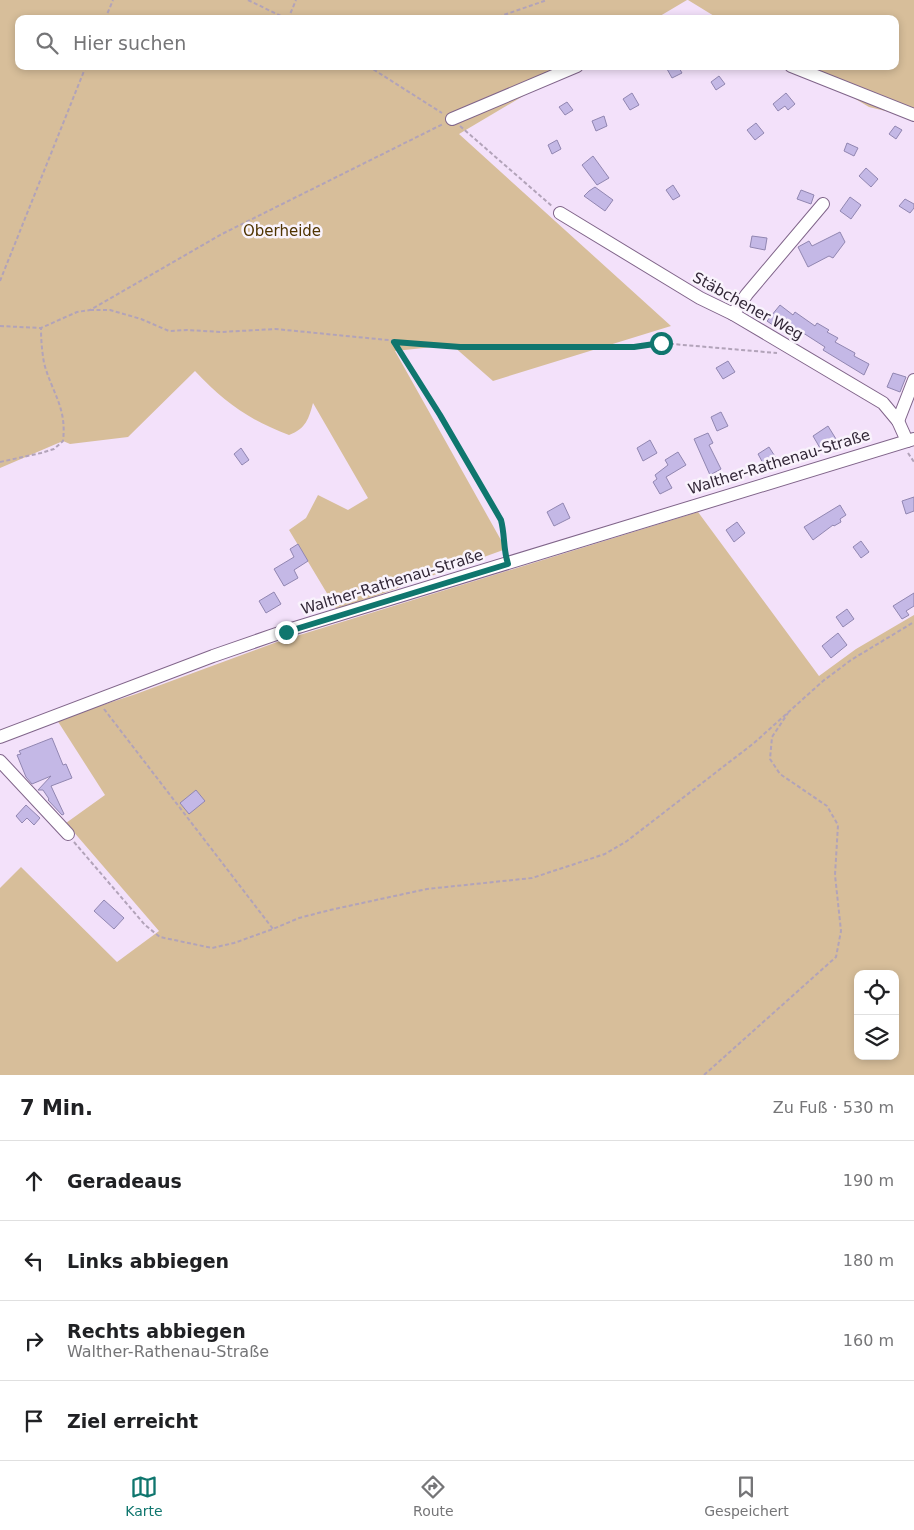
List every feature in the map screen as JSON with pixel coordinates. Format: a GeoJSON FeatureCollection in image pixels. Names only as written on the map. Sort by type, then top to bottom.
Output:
{"type":"FeatureCollection","features":[{"type":"Feature","properties":{"kind":"street"},"geometry":{"type":"LineString","coordinates":[[452,119],[568,70]]}},
{"type":"Feature","properties":{"kind":"street"},"geometry":{"type":"LineString","coordinates":[[802,70],[914,116]]}},
{"type":"Feature","properties":{"kind":"street"},"geometry":{"type":"LineString","coordinates":[[733,314],[747,294],[823,204]]}},
{"type":"Feature","properties":{"kind":"street","name":"Stäbchener Weg"},"geometry":{"type":"LineString","coordinates":[[560,213],[700,298],[733,314],[883,403],[898,421],[910,440]]}},
{"type":"Feature","properties":{"kind":"street"},"geometry":{"type":"LineString","coordinates":[[898,421],[914,380]]}},
{"type":"Feature","properties":{"kind":"street","name":"Walther-Rathenau-Straße"},"geometry":{"type":"LineString","coordinates":[[0,737],[276,634],[910,440]]}},
{"type":"Feature","properties":{"kind":"street"},"geometry":{"type":"LineString","coordinates":[[0,761],[68,834]]}},
{"type":"Feature","properties":{"kind":"path"},"geometry":{"type":"LineString","coordinates":[[106,15],[112,0]]}},
{"type":"Feature","properties":{"kind":"path"},"geometry":{"type":"LineString","coordinates":[[248,0],[280,15]]}},
{"type":"Feature","properties":{"kind":"path"},"geometry":{"type":"LineString","coordinates":[[290,15],[296,0]]}},
{"type":"Feature","properties":{"kind":"path"},"geometry":{"type":"LineString","coordinates":[[504,15],[547,0]]}},
{"type":"Feature","properties":{"kind":"path"},"geometry":{"type":"LineString","coordinates":[[0,280],[84,70]]}},
{"type":"Feature","properties":{"kind":"path"},"geometry":{"type":"LineString","coordinates":[[374,70],[452,119],[560,213]]}},
{"type":"Feature","properties":{"kind":"path"},"geometry":{"type":"LineString","coordinates":[[90,310],[222,234],[452,119]]}},
{"type":"Feature","properties":{"kind":"path"},"geometry":{"type":"LineString","coordinates":[[0,326],[41,328],[78,312],[110,310],[141,319],[169,331],[222,332],[275,329],[460,347],[634,347],[661,343],[770,353],[796,351]]}},
{"type":"Feature","properties":{"kind":"path"},"geometry":{"type":"LineString","coordinates":[[0,462],[54,449],[63,441],[64,416],[45,364],[41,328]]}},
{"type":"Feature","properties":{"kind":"path"},"geometry":{"type":"LineString","coordinates":[[394,342],[440,415],[501,520],[508,564]]}},
{"type":"Feature","properties":{"kind":"path"},"geometry":{"type":"LineString","coordinates":[[68,834],[129,908],[160,937],[212,948],[234,943],[299,918],[427,889],[532,878],[605,854],[627,841],[754,742],[824,681],[877,643],[914,622]]}},
{"type":"Feature","properties":{"kind":"path"},"geometry":{"type":"LineString","coordinates":[[97,700],[273,929]]}},
{"type":"Feature","properties":{"kind":"path"},"geometry":{"type":"LineString","coordinates":[[704,1075],[836,957],[841,931],[835,875],[838,825],[827,806],[780,774],[770,760],[772,737],[791,709]]}},
{"type":"Feature","properties":{"kind":"green space","name":"Oberheide"},"geometry":{"type":"Polygon","coordinates":[[[0,0],[687,0],[662,15],[15,15],[15,70],[567,70],[459,134],[671,326],[493,381],[452,345],[395,351],[506,549],[337,610],[289,530],[306,518],[318,495],[348,510],[368,498],[313,403],[303,426],[295,433],[289,435],[262,423],[238,409],[216,392],[195,371],[128,437],[70,444],[63,441],[0,468],[0,0]]]}},
{"type":"Feature","properties":{"kind":"green space"},"geometry":{"type":"Polygon","coordinates":[[[688,0],[914,0],[914,118],[869,107],[807,70],[899,70],[899,15],[712,15],[688,0]]]}},
{"type":"Feature","properties":{"kind":"green space"},"geometry":{"type":"Polygon","coordinates":[[[698,512],[819,676],[856,649],[914,615],[914,1075],[0,1075],[0,888],[21,867],[117,962],[159,931],[66,823],[105,795],[57,720],[136,694],[277,642],[698,512]]]}},
{"type":"Feature","properties":{"kind":"building"},"geometry":{"type":"Polygon","coordinates":[[[668,70],[680,70],[682,73],[672,78],[668,70]]]}},
{"type":"Feature","properties":{"kind":"building"},"geometry":{"type":"Polygon","coordinates":[[[719,76],[725,84],[716,90],[711,82],[719,76]]]}},
{"type":"Feature","properties":{"kind":"building"},"geometry":{"type":"Polygon","coordinates":[[[632,93],[639,105],[630,110],[623,99],[632,93]]]}},
{"type":"Feature","properties":{"kind":"building"},"geometry":{"type":"Polygon","coordinates":[[[786,93],[795,104],[788,110],[785,106],[778,111],[773,104],[786,93]]]}},
{"type":"Feature","properties":{"kind":"building"},"geometry":{"type":"Polygon","coordinates":[[[567,102],[573,110],[565,115],[559,107],[567,102]]]}},
{"type":"Feature","properties":{"kind":"building"},"geometry":{"type":"Polygon","coordinates":[[[604,116],[607,126],[596,131],[592,121],[604,116]]]}},
{"type":"Feature","properties":{"kind":"building"},"geometry":{"type":"Polygon","coordinates":[[[756,123],[764,133],[755,140],[747,130],[756,123]]]}},
{"type":"Feature","properties":{"kind":"building"},"geometry":{"type":"Polygon","coordinates":[[[895,126],[902,130],[896,139],[889,134],[895,126]]]}},
{"type":"Feature","properties":{"kind":"building"},"geometry":{"type":"Polygon","coordinates":[[[557,140],[561,149],[552,154],[548,145],[557,140]]]}},
{"type":"Feature","properties":{"kind":"building"},"geometry":{"type":"Polygon","coordinates":[[[847,143],[858,148],[854,156],[844,151],[847,143]]]}},
{"type":"Feature","properties":{"kind":"building"},"geometry":{"type":"Polygon","coordinates":[[[593,156],[609,178],[597,185],[582,165],[593,156]]]}},
{"type":"Feature","properties":{"kind":"building"},"geometry":{"type":"Polygon","coordinates":[[[866,168],[878,179],[871,187],[859,176],[866,168]]]}},
{"type":"Feature","properties":{"kind":"building"},"geometry":{"type":"Polygon","coordinates":[[[673,185],[680,196],[673,200],[666,190],[673,185]]]}},
{"type":"Feature","properties":{"kind":"building"},"geometry":{"type":"Polygon","coordinates":[[[595,187],[613,200],[605,211],[584,196],[595,187]]]}},
{"type":"Feature","properties":{"kind":"building"},"geometry":{"type":"Polygon","coordinates":[[[801,190],[814,195],[811,204],[797,199],[801,190]]]}},
{"type":"Feature","properties":{"kind":"building"},"geometry":{"type":"Polygon","coordinates":[[[850,197],[861,205],[851,219],[840,211],[850,197]]]}},
{"type":"Feature","properties":{"kind":"building"},"geometry":{"type":"Polygon","coordinates":[[[905,199],[914,204],[914,208],[910,213],[899,206],[905,199]]]}},
{"type":"Feature","properties":{"kind":"building"},"geometry":{"type":"Polygon","coordinates":[[[840,232],[845,242],[833,258],[829,256],[808,267],[798,247],[809,241],[812,246],[840,232]]]}},
{"type":"Feature","properties":{"kind":"building"},"geometry":{"type":"Polygon","coordinates":[[[752,236],[767,238],[765,250],[750,247],[752,236]]]}},
{"type":"Feature","properties":{"kind":"building"},"geometry":{"type":"Polygon","coordinates":[[[780,305],[793,315],[795,312],[815,326],[817,323],[829,330],[827,332],[838,338],[835,342],[855,353],[854,356],[869,364],[864,375],[823,350],[825,347],[783,320],[777,328],[767,321],[780,305]]]}},
{"type":"Feature","properties":{"kind":"building"},"geometry":{"type":"Polygon","coordinates":[[[728,361],[735,372],[723,379],[716,368],[728,361]]]}},
{"type":"Feature","properties":{"kind":"building"},"geometry":{"type":"Polygon","coordinates":[[[893,373],[906,377],[900,392],[887,387],[893,373]]]}},
{"type":"Feature","properties":{"kind":"building"},"geometry":{"type":"Polygon","coordinates":[[[721,412],[728,426],[717,431],[711,417],[721,412]]]}},
{"type":"Feature","properties":{"kind":"building"},"geometry":{"type":"Polygon","coordinates":[[[828,426],[836,439],[820,448],[813,436],[828,426]]]}},
{"type":"Feature","properties":{"kind":"building"},"geometry":{"type":"Polygon","coordinates":[[[708,433],[713,443],[709,445],[721,469],[710,475],[694,439],[708,433]]]}},
{"type":"Feature","properties":{"kind":"building"},"geometry":{"type":"Polygon","coordinates":[[[650,440],[657,453],[643,461],[637,448],[650,440]]]}},
{"type":"Feature","properties":{"kind":"building"},"geometry":{"type":"Polygon","coordinates":[[[769,447],[776,458],[764,465],[758,454],[769,447]]]}},
{"type":"Feature","properties":{"kind":"building"},"geometry":{"type":"Polygon","coordinates":[[[241,448],[249,460],[242,465],[234,454],[241,448]]]}},
{"type":"Feature","properties":{"kind":"building"},"geometry":{"type":"Polygon","coordinates":[[[678,452],[686,465],[666,477],[672,488],[660,494],[653,482],[657,479],[655,475],[668,465],[665,460],[678,452]]]}},
{"type":"Feature","properties":{"kind":"building"},"geometry":{"type":"Polygon","coordinates":[[[914,497],[914,511],[906,514],[902,501],[914,497]]]}},
{"type":"Feature","properties":{"kind":"building"},"geometry":{"type":"Polygon","coordinates":[[[563,503],[570,518],[554,526],[547,512],[563,503]]]}},
{"type":"Feature","properties":{"kind":"building"},"geometry":{"type":"Polygon","coordinates":[[[840,505],[846,515],[840,519],[841,522],[833,525],[813,540],[804,527],[840,505]]]}},
{"type":"Feature","properties":{"kind":"building"},"geometry":{"type":"Polygon","coordinates":[[[737,522],[745,533],[734,542],[726,530],[737,522]]]}},
{"type":"Feature","properties":{"kind":"building"},"geometry":{"type":"Polygon","coordinates":[[[861,541],[869,552],[861,558],[853,547],[861,541]]]}},
{"type":"Feature","properties":{"kind":"building"},"geometry":{"type":"Polygon","coordinates":[[[298,544],[308,561],[294,570],[298,578],[284,586],[274,569],[294,557],[290,549],[298,544]]]}},
{"type":"Feature","properties":{"kind":"building"},"geometry":{"type":"Polygon","coordinates":[[[274,592],[281,604],[266,613],[259,601],[274,592]]]}},
{"type":"Feature","properties":{"kind":"building"},"geometry":{"type":"Polygon","coordinates":[[[914,593],[914,606],[906,611],[909,615],[902,619],[893,606],[914,593]]]}},
{"type":"Feature","properties":{"kind":"building"},"geometry":{"type":"Polygon","coordinates":[[[847,609],[854,619],[843,627],[836,617],[847,609]]]}},
{"type":"Feature","properties":{"kind":"building"},"geometry":{"type":"Polygon","coordinates":[[[838,633],[847,645],[831,658],[822,646],[838,633]]]}},
{"type":"Feature","properties":{"kind":"building"},"geometry":{"type":"Polygon","coordinates":[[[52,738],[63,765],[66,764],[72,778],[51,786],[64,814],[62,815],[48,800],[43,790],[38,790],[51,776],[32,784],[26,777],[17,755],[21,754],[19,751],[52,738]]]}},
{"type":"Feature","properties":{"kind":"building"},"geometry":{"type":"Polygon","coordinates":[[[196,790],[205,801],[189,814],[180,803],[196,790]]]}},
{"type":"Feature","properties":{"kind":"building"},"geometry":{"type":"Polygon","coordinates":[[[26,805],[40,818],[34,825],[27,818],[22,823],[16,816],[26,805]]]}},
{"type":"Feature","properties":{"kind":"building"},"geometry":{"type":"Polygon","coordinates":[[[104,900],[124,918],[114,929],[94,911],[104,900]]]}},
{"type":"Feature","properties":{"kind":"route"},"geometry":{"type":"LineString","coordinates":[[286,632],[508,564],[501,520],[440,415],[394,342],[460,347],[634,347],[661,343]]}}]}
